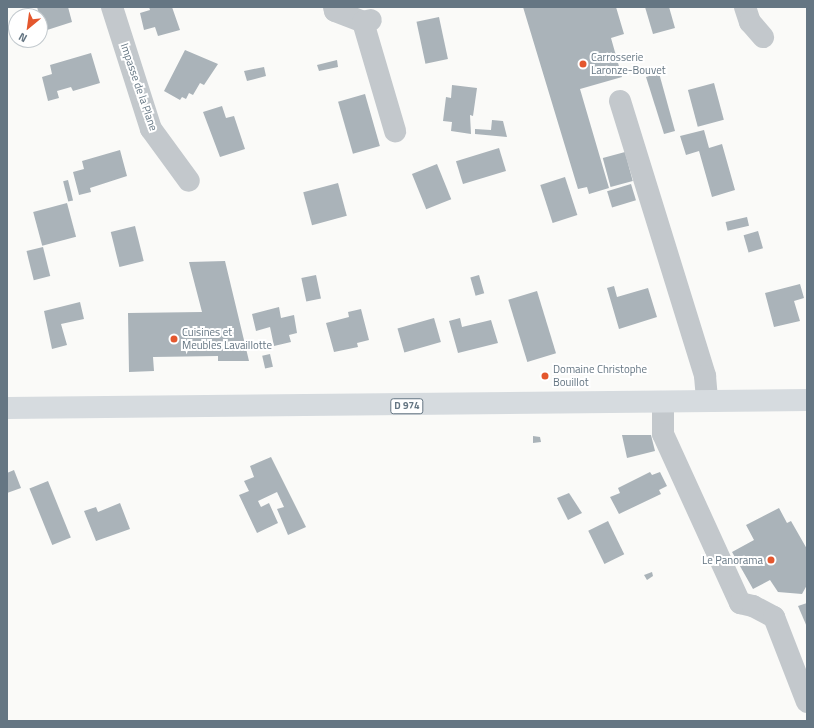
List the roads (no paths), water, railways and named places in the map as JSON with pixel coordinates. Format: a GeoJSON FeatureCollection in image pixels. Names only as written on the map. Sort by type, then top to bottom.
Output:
{"type":"FeatureCollection","features":[{"type":"Feature","properties":{"kind":"main road","name":"D 974"},"geometry":{"type":"LineString","coordinates":[[7,408],[807,400]]}},
{"type":"Feature","properties":{"kind":"street","name":"Impasse de la Plane"},"geometry":{"type":"LineString","coordinates":[[112,7],[151,129],[189,181]]}},
{"type":"Feature","properties":{"kind":"street"},"geometry":{"type":"LineString","coordinates":[[334,7],[335,11],[367,21],[395,131]]}},
{"type":"Feature","properties":{"kind":"street"},"geometry":{"type":"LineString","coordinates":[[745,7],[750,22],[763,37]]}},
{"type":"Feature","properties":{"kind":"street"},"geometry":{"type":"LineString","coordinates":[[620,101],[705,376],[707,401]]}},
{"type":"Feature","properties":{"kind":"street"},"geometry":{"type":"LineString","coordinates":[[663,402],[663,434],[740,603],[753,606],[774,617],[807,702]]}},
{"type":"Feature","properties":{"kind":"place","name":"Carrosserie Laronze-Bouvet"},"geometry":{"type":"Point","coordinates":[583,64]}},
{"type":"Feature","properties":{"kind":"place","name":"Cuisines et Meubles Lavaillotte"},"geometry":{"type":"Point","coordinates":[174,339]}},
{"type":"Feature","properties":{"kind":"place","name":"Domaine Christophe Bouillot"},"geometry":{"type":"Point","coordinates":[545,376]}},
{"type":"Feature","properties":{"kind":"place","name":"Le Panorama"},"geometry":{"type":"Point","coordinates":[771,560]}}]}
